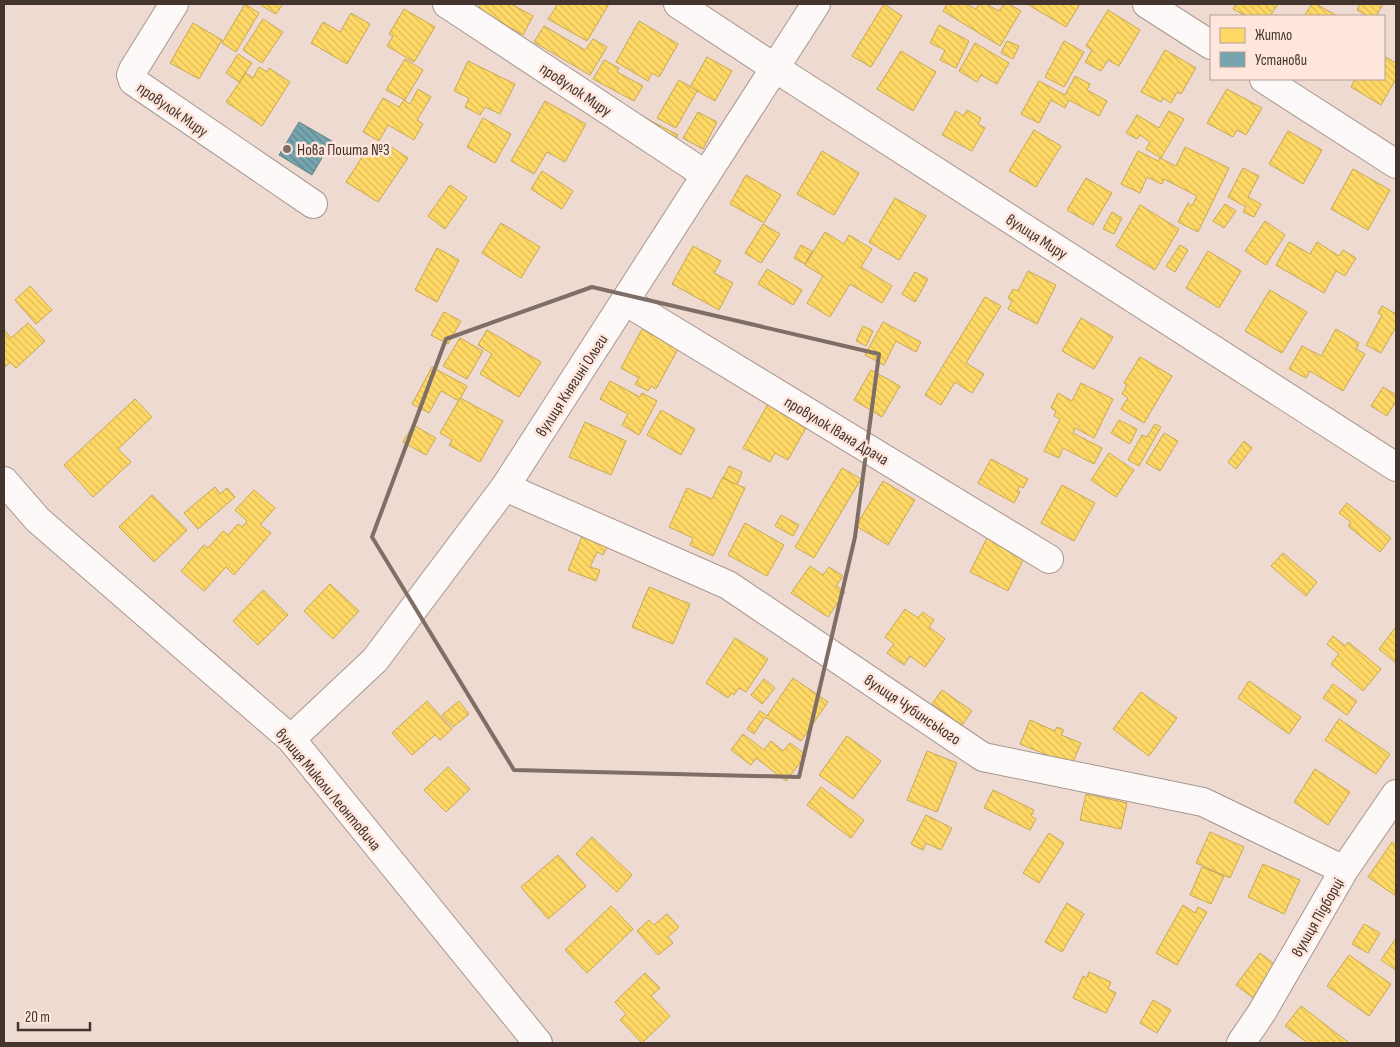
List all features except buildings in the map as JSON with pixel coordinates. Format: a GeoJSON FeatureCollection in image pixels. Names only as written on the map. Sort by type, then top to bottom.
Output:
{"type":"FeatureCollection","features":[{"type":"Feature","properties":{"kind":"street","name":"провулок Миру"},"geometry":{"type":"LineString","coordinates":[[174,4],[133,70],[132,81],[314,204]]}},
{"type":"Feature","properties":{"kind":"street","name":"провулок Миру"},"geometry":{"type":"LineString","coordinates":[[447,4],[706,175]]}},
{"type":"Feature","properties":{"kind":"street","name":"вулиця Миру"},"geometry":{"type":"LineString","coordinates":[[678,4],[1396,467]]}},
{"type":"Feature","properties":{"kind":"street","name":"вулиця Княгині Ольги"},"geometry":{"type":"LineString","coordinates":[[291,739],[375,660],[505,487],[816,4]]}},
{"type":"Feature","properties":{"kind":"street"},"geometry":{"type":"LineString","coordinates":[[1147,4],[1210,44]]}},
{"type":"Feature","properties":{"kind":"street"},"geometry":{"type":"LineString","coordinates":[[1266,80],[1396,164]]}},
{"type":"Feature","properties":{"kind":"street","name":"провулок Івана Драча"},"geometry":{"type":"LineString","coordinates":[[625,301],[1049,559]]}},
{"type":"Feature","properties":{"kind":"street","name":"вулиця Миколи Леонтовича"},"geometry":{"type":"LineString","coordinates":[[4,481],[38,520],[291,739],[538,1043]]}},
{"type":"Feature","properties":{"kind":"street","name":"вулиця Чубинського"},"geometry":{"type":"LineString","coordinates":[[505,487],[728,585],[983,757],[1203,802],[1344,870]]}},
{"type":"Feature","properties":{"kind":"street","name":"вулиця Підборці"},"geometry":{"type":"LineString","coordinates":[[1241,1043],[1262,1012],[1344,870],[1396,794]]}},
{"type":"Feature","properties":{"kind":"highlighted area"},"geometry":{"type":"Polygon","coordinates":[[[592,287],[879,354],[855,537],[799,777],[514,770],[372,537],[446,339],[592,287]]]}},
{"type":"Feature","properties":{"kind":"place","name":"Нова Пошта №3"},"geometry":{"type":"Point","coordinates":[287,149]}}]}
